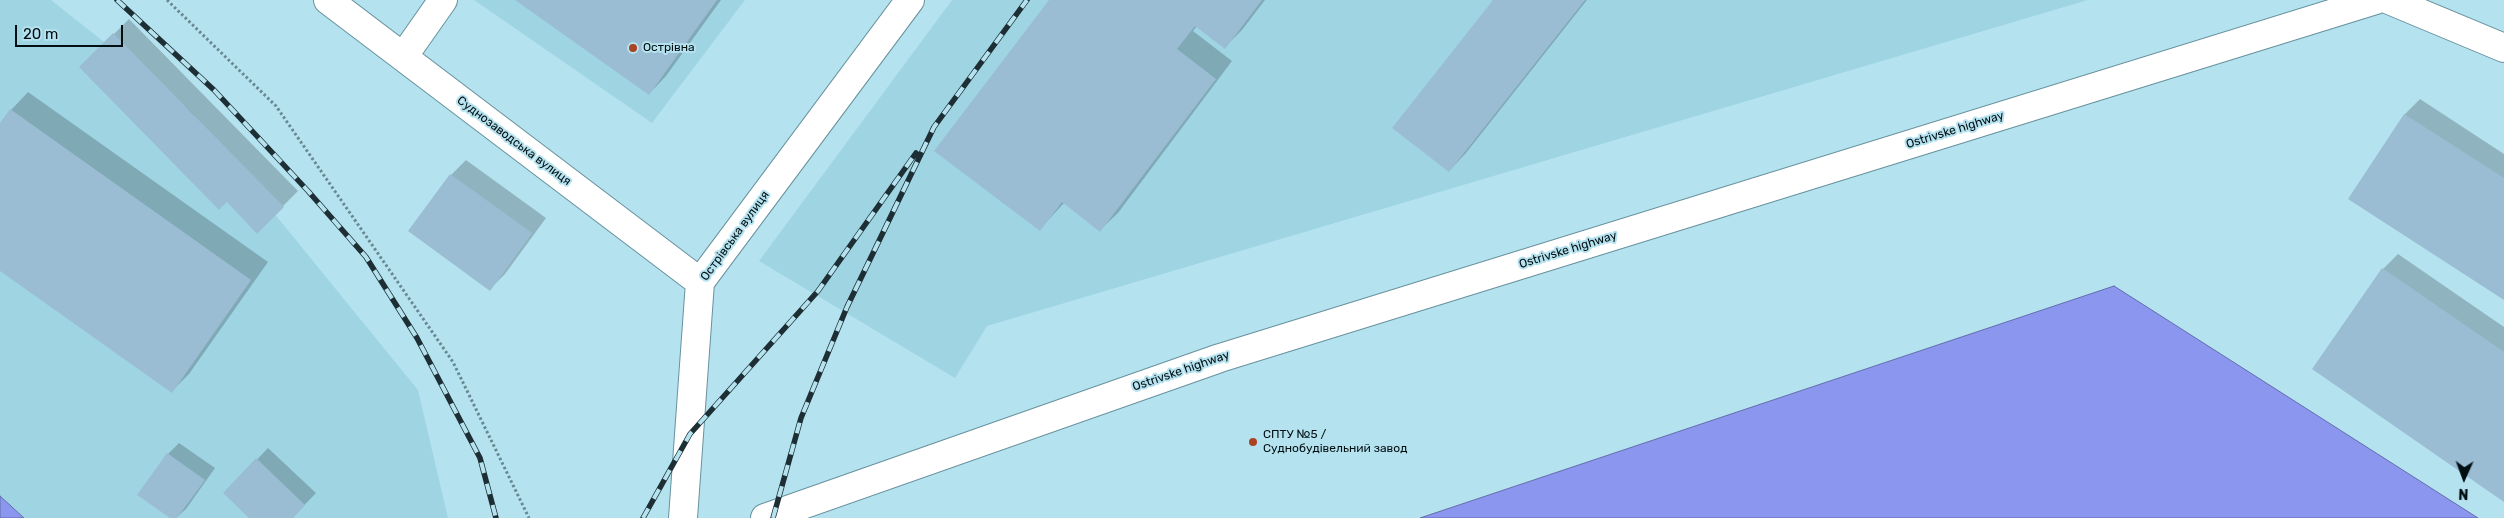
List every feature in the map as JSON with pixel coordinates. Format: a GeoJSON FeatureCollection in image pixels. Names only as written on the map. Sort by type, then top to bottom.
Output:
{"type":"FeatureCollection","features":[{"type":"Feature","properties":{"kind":"street","name":"Суднозаводська вулиця"},"geometry":{"type":"LineString","coordinates":[[328,0],[700,282]]}},
{"type":"Feature","properties":{"kind":"street"},"geometry":{"type":"LineString","coordinates":[[404,57],[443,0]]}},
{"type":"Feature","properties":{"kind":"street","name":"Острівська вулиця"},"geometry":{"type":"LineString","coordinates":[[683,518],[700,282],[910,0]]}},
{"type":"Feature","properties":{"kind":"street","name":"Ostrivske highway"},"geometry":{"type":"LineString","coordinates":[[765,518],[1220,358],[2376,0]]}},
{"type":"Feature","properties":{"kind":"street"},"geometry":{"type":"LineString","coordinates":[[2389,0],[2504,48]]}},
{"type":"Feature","properties":{"kind":"path"},"geometry":{"type":"LineString","coordinates":[[167,0],[276,106],[453,362],[529,518]]}},
{"type":"Feature","properties":{"kind":"shaded area"},"geometry":{"type":"Polygon","coordinates":[[[0,0],[51,0],[190,110],[418,390],[448,518],[24,518],[0,496],[0,0]]]}},
{"type":"Feature","properties":{"kind":"shaded area"},"geometry":{"type":"Polygon","coordinates":[[[474,0],[745,0],[652,123],[474,0]]]}},
{"type":"Feature","properties":{"kind":"shaded area"},"geometry":{"type":"Polygon","coordinates":[[[952,0],[2088,0],[987,326],[955,378],[759,261],[952,0]]]}},
{"type":"Feature","properties":{"kind":"water"},"geometry":{"type":"Polygon","coordinates":[[[2114,286],[2478,518],[1420,518],[2114,286]]]}},
{"type":"Feature","properties":{"kind":"water"},"geometry":{"type":"Polygon","coordinates":[[[0,496],[24,518],[0,518],[0,496]]]}},
{"type":"Feature","properties":{"kind":"building","name":"Острівна"},"geometry":{"type":"Polygon","coordinates":[[[515,0],[717,0],[649,95],[515,0]]]}},
{"type":"Feature","properties":{"kind":"building"},"geometry":{"type":"Polygon","coordinates":[[[1049,0],[1262,0],[1225,49],[1195,26],[1177,49],[1216,79],[1100,232],[1062,202],[1040,231],[934,151],[1049,0]]]}},
{"type":"Feature","properties":{"kind":"building"},"geometry":{"type":"Polygon","coordinates":[[[1493,0],[1585,0],[1449,172],[1392,128],[1493,0]]]}},
{"type":"Feature","properties":{"kind":"building"},"geometry":{"type":"Polygon","coordinates":[[[113,33],[284,207],[257,234],[227,202],[219,210],[79,67],[113,33]]]}},
{"type":"Feature","properties":{"kind":"building"},"geometry":{"type":"Polygon","coordinates":[[[10,109],[251,280],[172,393],[0,271],[0,123],[10,109]]]}},
{"type":"Feature","properties":{"kind":"building"},"geometry":{"type":"Polygon","coordinates":[[[2404,114],[2504,178],[2504,300],[2348,199],[2404,114]]]}},
{"type":"Feature","properties":{"kind":"building"},"geometry":{"type":"Polygon","coordinates":[[[450,174],[532,233],[490,291],[408,231],[450,174]]]}},
{"type":"Feature","properties":{"kind":"building"},"geometry":{"type":"Polygon","coordinates":[[[2382,268],[2504,352],[2504,502],[2312,369],[2382,268]]]}},
{"type":"Feature","properties":{"kind":"building"},"geometry":{"type":"Polygon","coordinates":[[[167,453],[205,480],[177,518],[170,518],[137,495],[167,453]]]}},
{"type":"Feature","properties":{"kind":"building"},"geometry":{"type":"Polygon","coordinates":[[[256,458],[305,505],[293,518],[249,518],[223,493],[256,458]]]}},
{"type":"Feature","properties":{"kind":"railway"},"geometry":{"type":"LineString","coordinates":[[117,0],[214,90],[308,191],[366,257],[417,338],[480,458],[496,518]]}},
{"type":"Feature","properties":{"kind":"railway"},"geometry":{"type":"LineString","coordinates":[[773,518],[801,418],[847,307],[934,127],[1027,0]]}},
{"type":"Feature","properties":{"kind":"railway"},"geometry":{"type":"LineString","coordinates":[[643,518],[690,434],[818,291],[916,153]]}},
{"type":"Feature","properties":{"kind":"place","name":"Острівна"},"geometry":{"type":"Point","coordinates":[633,48]}},
{"type":"Feature","properties":{"kind":"place","name":"СПТУ №5 / Суднобудівельний завод"},"geometry":{"type":"Point","coordinates":[1253,442]}}]}
